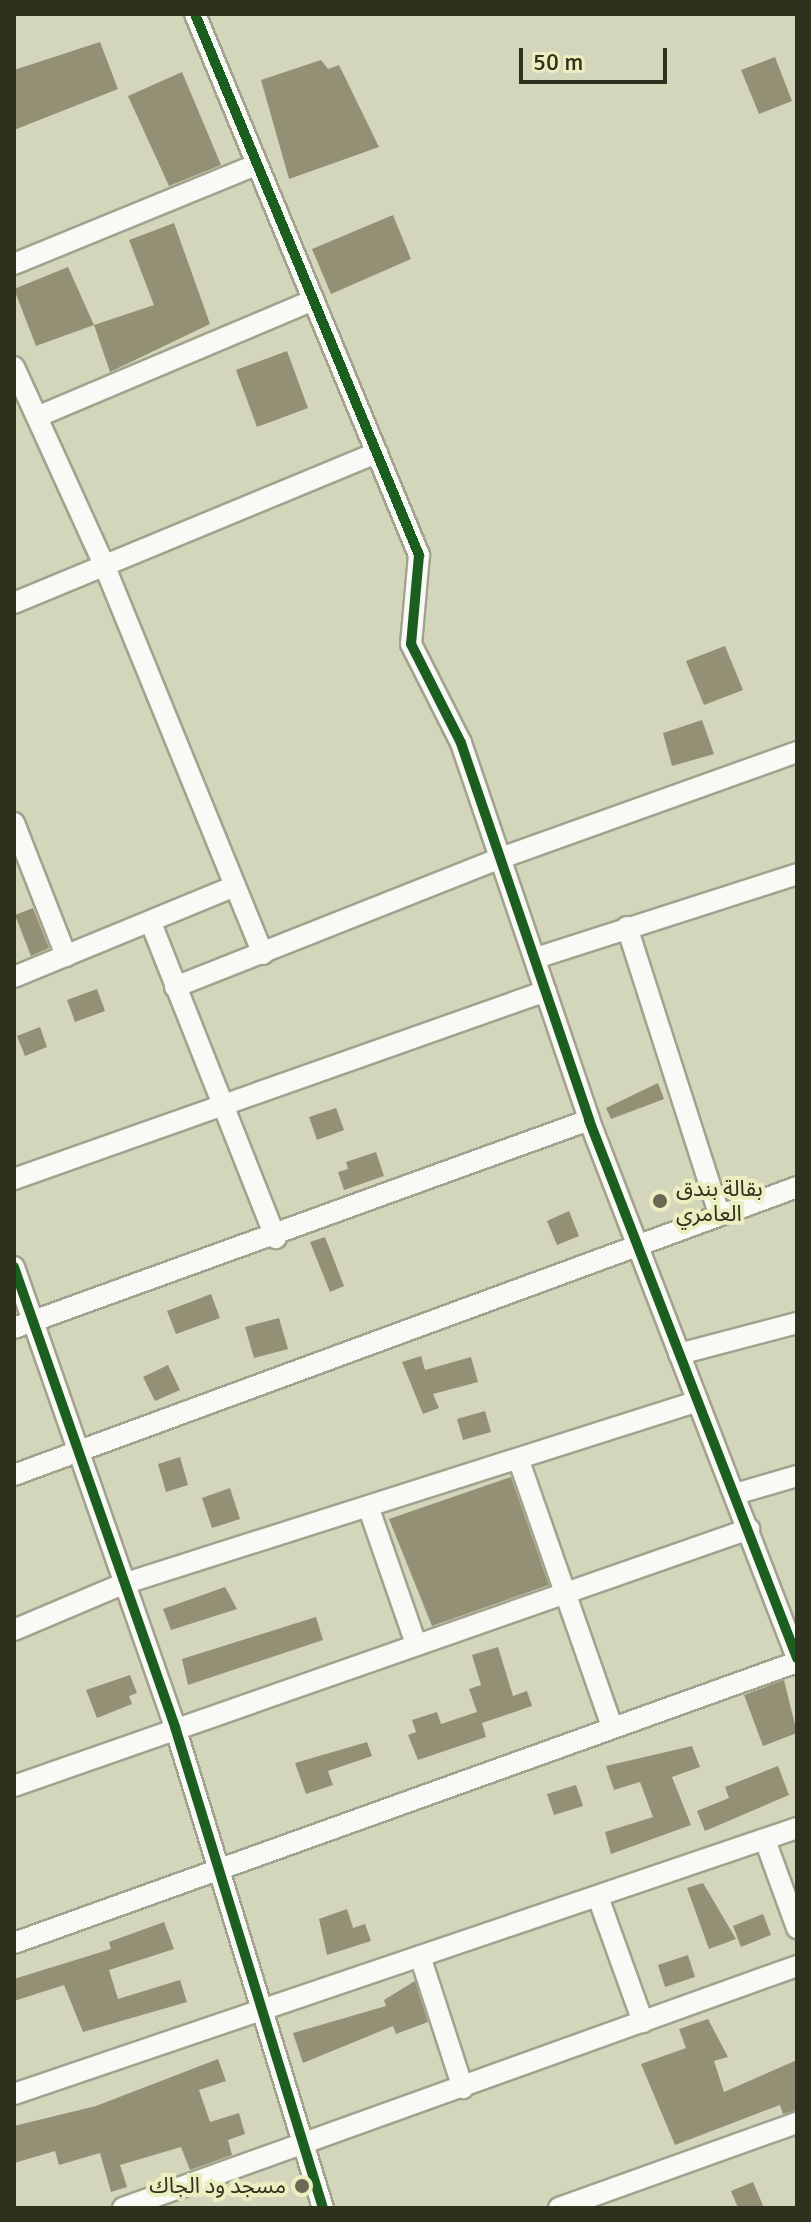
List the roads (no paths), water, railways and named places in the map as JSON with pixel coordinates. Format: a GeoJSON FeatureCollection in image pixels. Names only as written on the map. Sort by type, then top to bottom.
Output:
{"type":"FeatureCollection","features":[{"type":"Feature","properties":{"kind":"street"},"geometry":{"type":"LineString","coordinates":[[14,1943],[797,1660],[589,1120],[461,743],[411,644],[419,555],[195,14]]}},
{"type":"Feature","properties":{"kind":"street"},"geometry":{"type":"LineString","coordinates":[[14,264],[255,165]]}},
{"type":"Feature","properties":{"kind":"street"},"geometry":{"type":"LineString","coordinates":[[39,416],[314,300]]}},
{"type":"Feature","properties":{"kind":"street"},"geometry":{"type":"LineString","coordinates":[[14,367],[39,416],[105,567],[263,954]]}},
{"type":"Feature","properties":{"kind":"street"},"geometry":{"type":"LineString","coordinates":[[14,603],[377,453]]}},
{"type":"Feature","properties":{"kind":"street"},"geometry":{"type":"LineString","coordinates":[[175,987],[501,858],[797,752]]}},
{"type":"Feature","properties":{"kind":"street"},"geometry":{"type":"LineString","coordinates":[[14,823],[66,956]]}},
{"type":"Feature","properties":{"kind":"street"},"geometry":{"type":"LineString","coordinates":[[536,958],[797,874]]}},
{"type":"Feature","properties":{"kind":"street"},"geometry":{"type":"LineString","coordinates":[[14,977],[235,886]]}},
{"type":"Feature","properties":{"kind":"street"},"geometry":{"type":"LineString","coordinates":[[151,923],[276,1238]]}},
{"type":"Feature","properties":{"kind":"street"},"geometry":{"type":"LineString","coordinates":[[627,927],[719,1213]]}},
{"type":"Feature","properties":{"kind":"street"},"geometry":{"type":"LineString","coordinates":[[14,1179],[546,991]]}},
{"type":"Feature","properties":{"kind":"street"},"geometry":{"type":"LineString","coordinates":[[24,1324],[276,1238],[589,1120]]}},
{"type":"Feature","properties":{"kind":"street"},"geometry":{"type":"LineString","coordinates":[[14,1475],[636,1243],[797,1187]]}},
{"type":"Feature","properties":{"kind":"street"},"geometry":{"type":"LineString","coordinates":[[14,1267],[24,1324],[76,1451],[175,1727],[323,2208]]}},
{"type":"Feature","properties":{"kind":"street"},"geometry":{"type":"LineString","coordinates":[[679,1354],[797,1323]]}},
{"type":"Feature","properties":{"kind":"street"},"geometry":{"type":"LineString","coordinates":[[14,1630],[123,1584],[369,1509],[698,1401]]}},
{"type":"Feature","properties":{"kind":"street"},"geometry":{"type":"LineString","coordinates":[[519,1461],[612,1727]]}},
{"type":"Feature","properties":{"kind":"street"},"geometry":{"type":"LineString","coordinates":[[735,1494],[797,1476]]}},
{"type":"Feature","properties":{"kind":"street"},"geometry":{"type":"LineString","coordinates":[[369,1509],[416,1644]]}},
{"type":"Feature","properties":{"kind":"street"},"geometry":{"type":"LineString","coordinates":[[14,1786],[175,1727],[749,1529]]}},
{"type":"Feature","properties":{"kind":"street"},"geometry":{"type":"LineString","coordinates":[[14,2094],[797,1828]]}},
{"type":"Feature","properties":{"kind":"street"},"geometry":{"type":"LineString","coordinates":[[765,1840],[797,1928]]}},
{"type":"Feature","properties":{"kind":"street"},"geometry":{"type":"LineString","coordinates":[[598,1897],[643,2022]]}},
{"type":"Feature","properties":{"kind":"street"},"geometry":{"type":"LineString","coordinates":[[420,1956],[463,2088]]}},
{"type":"Feature","properties":{"kind":"street"},"geometry":{"type":"LineString","coordinates":[[123,2208],[797,1966]]}},
{"type":"Feature","properties":{"kind":"street"},"geometry":{"type":"LineString","coordinates":[[559,2208],[797,2123]]}},
{"type":"Feature","properties":{"kind":"place","name":"بقالة بندق العامري"},"geometry":{"type":"Point","coordinates":[660,1201]}},
{"type":"Feature","properties":{"kind":"place","name":"مسجد ود الجاك"},"geometry":{"type":"Point","coordinates":[302,2186]}}]}
